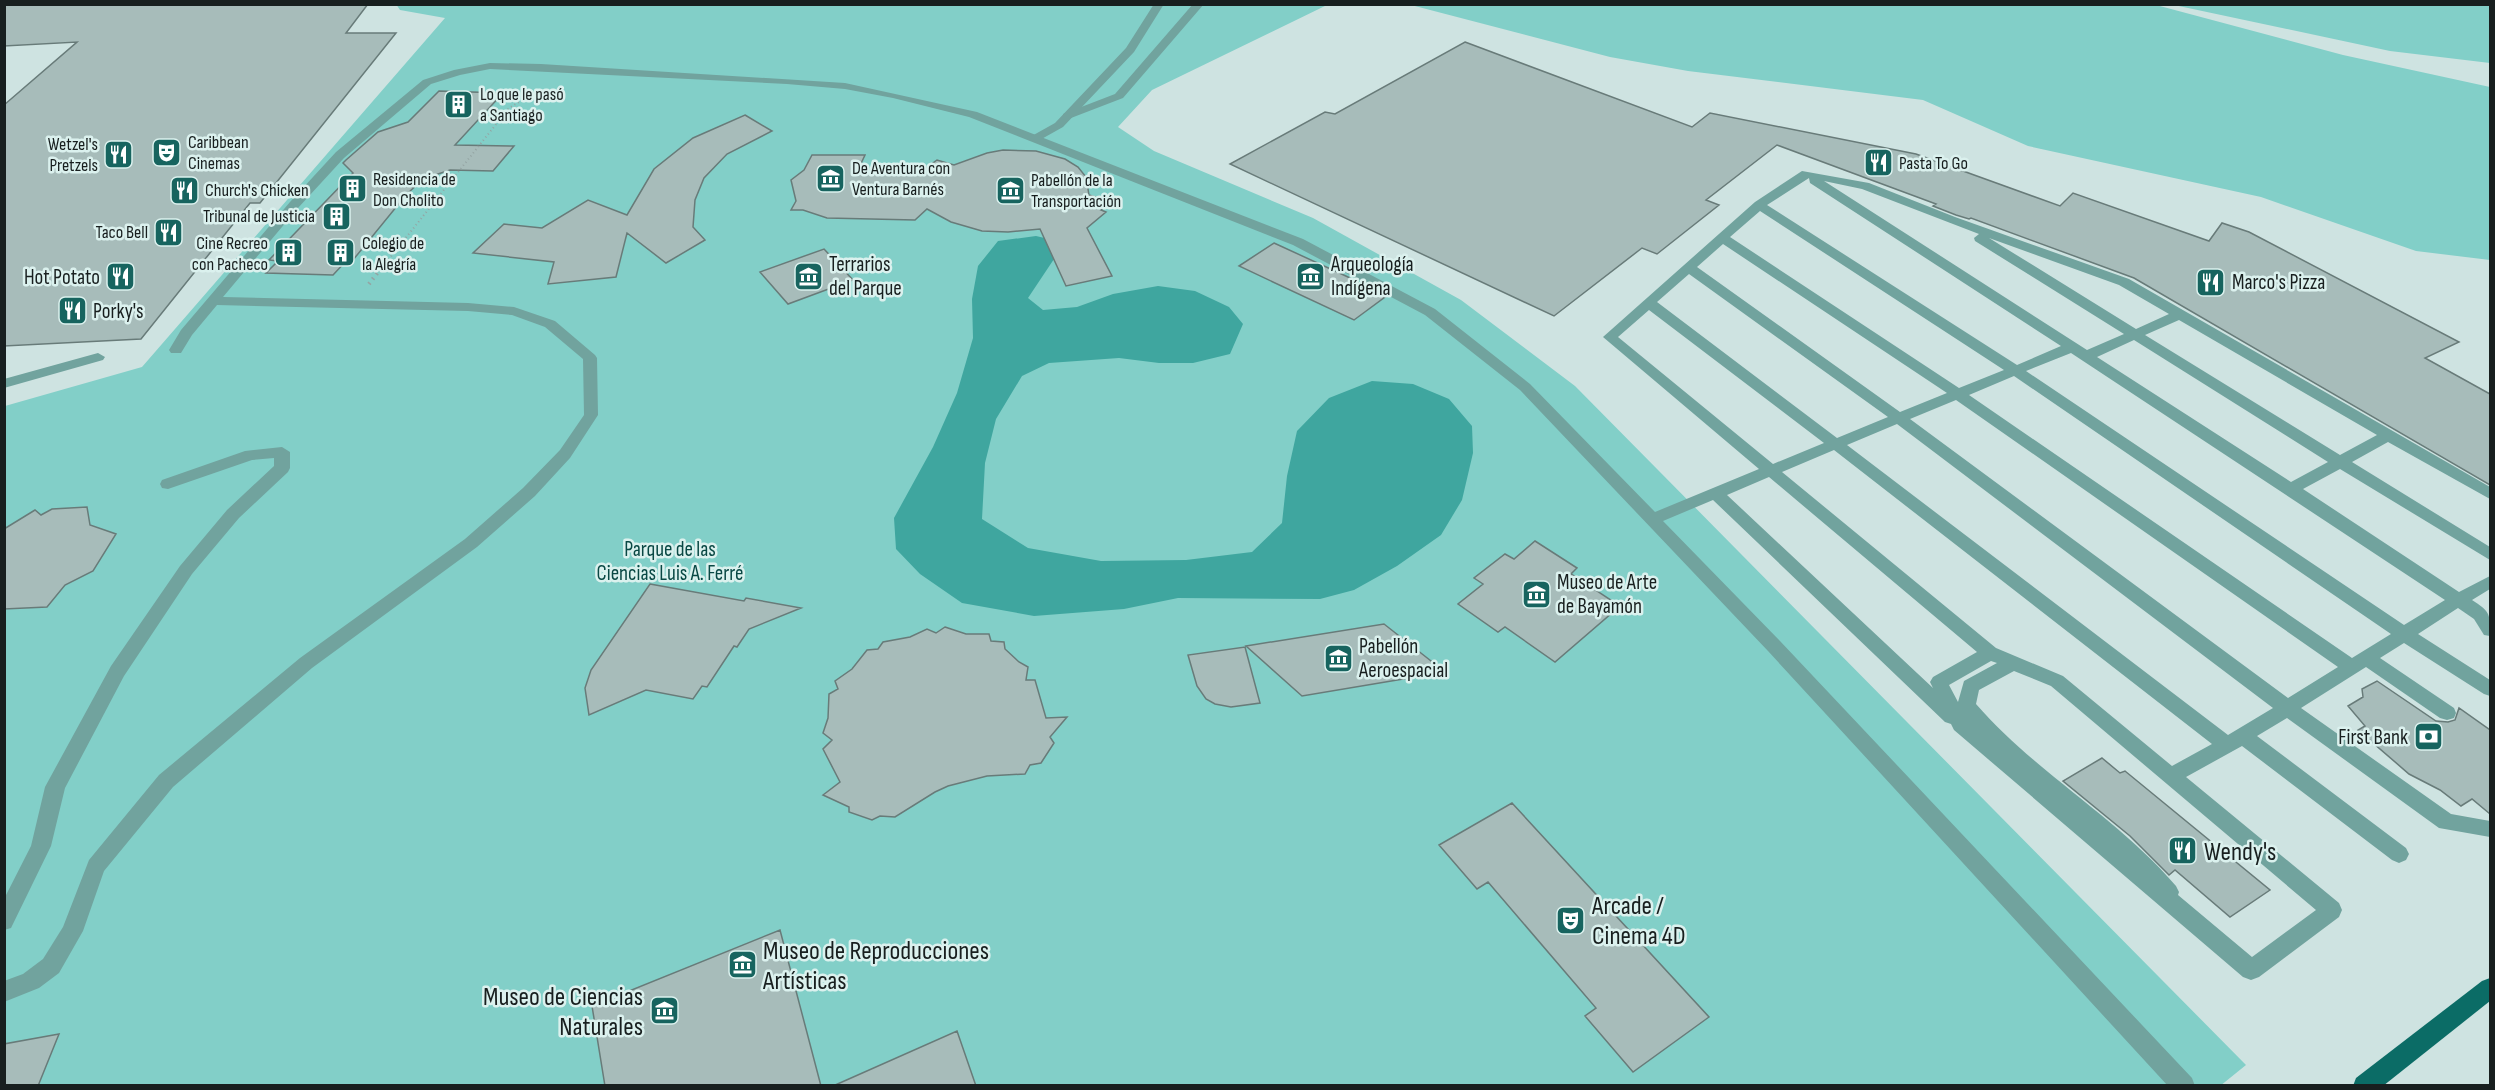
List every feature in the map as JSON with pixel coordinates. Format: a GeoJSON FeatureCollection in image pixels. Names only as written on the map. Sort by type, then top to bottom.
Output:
{"type":"FeatureCollection","features":[{"type":"Feature","properties":{"kind":"main road"},"geometry":{"type":"LineString","coordinates":[[2364,1086],[2490,988]]}},
{"type":"Feature","properties":{"kind":"street"},"geometry":{"type":"LineString","coordinates":[[1034,139],[1059,125],[1130,50],[1159,4]]}},
{"type":"Feature","properties":{"kind":"street"},"geometry":{"type":"LineString","coordinates":[[1067,116],[1119,96],[1199,4]]}},
{"type":"Feature","properties":{"kind":"street"},"geometry":{"type":"LineString","coordinates":[[176,351],[186,333],[294,205],[340,155],[427,82],[458,72],[490,66],[541,67],[787,81],[845,86],[973,114],[1298,242],[1430,312],[1526,387],[1653,519],[2184,1086]]}},
{"type":"Feature","properties":{"kind":"street"},"geometry":{"type":"LineString","coordinates":[[1715,493],[1961,725],[2251,970],[2332,910],[2057,681],[1990,653],[1610,337],[1759,205],[1806,174],[1865,186],[1951,220],[2124,282],[2490,494]]}},
{"type":"Feature","properties":{"kind":"street"},"geometry":{"type":"LineString","coordinates":[[1806,174],[2292,489],[2458,600],[2485,615],[2490,630]]}},
{"type":"Feature","properties":{"kind":"street"},"geometry":{"type":"LineString","coordinates":[[1759,205],[2015,370],[2490,689]]}},
{"type":"Feature","properties":{"kind":"street"},"geometry":{"type":"LineString","coordinates":[[1951,220],[2490,554]]}},
{"type":"Feature","properties":{"kind":"street"},"geometry":{"type":"LineString","coordinates":[[1722,238],[2359,662],[2447,713]]}},
{"type":"Feature","properties":{"kind":"street"},"geometry":{"type":"LineString","coordinates":[[1689,267],[1899,418],[2287,708],[2446,822],[2490,829]]}},
{"type":"Feature","properties":{"kind":"street"},"geometry":{"type":"LineString","coordinates":[[4,992],[31,981],[51,966],[72,931],[96,866],[166,781],[306,663],[480,536],[529,492],[565,454],[591,415],[591,358],[550,324],[513,311],[353,303],[213,301]]}},
{"type":"Feature","properties":{"kind":"street"},"geometry":{"type":"LineString","coordinates":[[1648,303],[2235,740],[2398,854]]}},
{"type":"Feature","properties":{"kind":"street"},"geometry":{"type":"LineString","coordinates":[[2086,356],[2180,315]]}},
{"type":"Feature","properties":{"kind":"street"},"geometry":{"type":"LineString","coordinates":[[1653,519],[2072,347]]}},
{"type":"Feature","properties":{"kind":"street"},"geometry":{"type":"LineString","coordinates":[[4,384],[98,357]]}},
{"type":"Feature","properties":{"kind":"street"},"geometry":{"type":"LineString","coordinates":[[2292,489],[2389,435]]}},
{"type":"Feature","properties":{"kind":"street"},"geometry":{"type":"LineString","coordinates":[[4,921],[41,846],[55,787],[117,671],[186,570],[233,514],[282,468],[282,452],[250,455],[168,483]]}},
{"type":"Feature","properties":{"kind":"street"},"geometry":{"type":"LineString","coordinates":[[2172,775],[2235,740],[2404,633],[2490,582]]}},
{"type":"Feature","properties":{"kind":"street"},"geometry":{"type":"LineString","coordinates":[[1961,725],[1939,682],[1990,653]]}},
{"type":"Feature","properties":{"kind":"street"},"geometry":{"type":"LineString","coordinates":[[2013,663],[1970,686],[1967,706],[2003,746],[2098,823],[2155,874],[2191,920]]}},
{"type":"Feature","properties":{"kind":"path"},"geometry":{"type":"LineString","coordinates":[[353,303],[509,108],[544,87]]}},
{"type":"Feature","properties":{"kind":"green space","name":"Parque de las Ciencias Luis A. Ferré"},"geometry":{"type":"Polygon","coordinates":[[[396,4],[1327,5],[1152,90],[1118,127],[1154,151],[1313,218],[1461,300],[1575,386],[2246,1065],[2220,1086],[5,1086],[5,406],[142,367],[445,18],[400,10],[396,4]]]}},
{"type":"Feature","properties":{"kind":"green space"},"geometry":{"type":"Polygon","coordinates":[[[1411,5],[2156,5],[2343,55],[2490,87],[2490,260],[2416,251],[2261,197],[2028,146],[1923,100],[1688,71],[1610,57],[1411,5]]]}},
{"type":"Feature","properties":{"kind":"green space"},"geometry":{"type":"Polygon","coordinates":[[[2174,5],[2490,5],[2490,63],[2390,51],[2174,5]]]}},
{"type":"Feature","properties":{"kind":"shaded area"},"geometry":{"type":"Polygon","coordinates":[[[1036,236],[1053,240],[1054,259],[1028,298],[1043,310],[1077,307],[1113,294],[1158,286],[1195,291],[1229,307],[1243,324],[1230,354],[1193,363],[1159,363],[1119,358],[1049,363],[1022,376],[996,419],[985,463],[982,519],[1028,548],[1101,561],[1186,560],[1252,552],[1282,523],[1287,476],[1297,431],[1329,398],[1372,381],[1413,384],[1449,399],[1472,426],[1473,453],[1462,500],[1441,535],[1397,566],[1354,590],[1320,599],[1178,598],[1124,609],[1034,616],[962,603],[920,574],[896,549],[894,518],[933,447],[957,393],[973,338],[972,299],[978,266],[998,241],[1036,236]]]}},
{"type":"Feature","properties":{"kind":"building"},"geometry":{"type":"Polygon","coordinates":[[[4,4],[368,4],[346,33],[396,33],[260,203],[250,203],[141,339],[4,346],[4,105],[77,42],[4,46],[4,4]]]}},
{"type":"Feature","properties":{"kind":"building"},"geometry":{"type":"Polygon","coordinates":[[[1465,42],[1692,127],[1710,113],[1916,154],[2060,206],[2073,193],[2209,241],[2222,223],[2249,232],[2459,342],[2425,358],[2490,394],[2490,485],[2134,278],[1971,218],[1956,215],[1933,206],[1936,204],[1777,145],[1706,200],[1719,205],[1657,254],[1642,248],[1554,316],[1230,164],[1325,112],[1335,114],[1465,42]]]}},
{"type":"Feature","properties":{"kind":"building"},"geometry":{"type":"Polygon","coordinates":[[[439,91],[503,93],[455,145],[514,146],[493,171],[450,170],[423,179],[406,195],[353,260],[347,260],[333,275],[266,273],[278,261],[269,260],[353,173],[343,163],[378,132],[408,122],[439,91]]]}},
{"type":"Feature","properties":{"kind":"building"},"geometry":{"type":"Polygon","coordinates":[[[745,115],[772,131],[727,154],[704,178],[695,200],[693,227],[705,240],[666,263],[627,233],[616,277],[548,284],[554,262],[473,253],[504,224],[542,228],[588,200],[627,215],[654,169],[693,138],[745,115]]]}},
{"type":"Feature","properties":{"kind":"building"},"geometry":{"type":"Polygon","coordinates":[[[1003,150],[1036,151],[1065,159],[1078,167],[1086,177],[1089,195],[1111,202],[1101,210],[1106,212],[1087,228],[1112,276],[1066,286],[1040,229],[1008,232],[982,231],[951,222],[927,209],[915,220],[827,218],[803,210],[791,210],[796,201],[791,180],[804,170],[812,155],[865,155],[857,172],[916,175],[937,160],[954,165],[987,153],[1003,150]]]}},
{"type":"Feature","properties":{"kind":"building"},"geometry":{"type":"Polygon","coordinates":[[[1274,243],[1385,297],[1354,320],[1239,266],[1274,243]]]}},
{"type":"Feature","properties":{"kind":"building"},"geometry":{"type":"Polygon","coordinates":[[[824,249],[853,280],[788,304],[760,272],[824,249]]]}},
{"type":"Feature","properties":{"kind":"building"},"geometry":{"type":"Polygon","coordinates":[[[87,507],[90,525],[116,534],[93,571],[65,585],[47,607],[4,609],[4,529],[35,510],[41,515],[52,509],[87,507]]]}},
{"type":"Feature","properties":{"kind":"building","name":"Museo de Arte de Bayamón"},"geometry":{"type":"Polygon","coordinates":[[[1535,541],[1577,568],[1571,574],[1620,606],[1555,662],[1505,627],[1498,632],[1458,604],[1483,584],[1474,578],[1505,554],[1514,559],[1535,541]]]}},
{"type":"Feature","properties":{"kind":"building"},"geometry":{"type":"Polygon","coordinates":[[[650,584],[744,601],[746,598],[801,608],[749,629],[737,647],[734,646],[707,687],[702,686],[693,699],[646,690],[589,715],[585,688],[591,670],[650,584]]]}},
{"type":"Feature","properties":{"kind":"building"},"geometry":{"type":"Polygon","coordinates":[[[1384,624],[1445,672],[1302,696],[1246,646],[1384,624]]]}},
{"type":"Feature","properties":{"kind":"building"},"geometry":{"type":"Polygon","coordinates":[[[945,627],[966,634],[989,634],[991,641],[1004,642],[1005,649],[1028,667],[1026,680],[1035,680],[1046,718],[1067,717],[1050,737],[1054,743],[1041,763],[1030,765],[1025,774],[987,776],[948,786],[895,817],[880,816],[872,820],[849,812],[849,807],[823,795],[840,782],[823,749],[832,740],[823,733],[828,718],[829,694],[838,689],[835,681],[852,669],[867,650],[878,649],[883,642],[910,637],[927,629],[936,633],[945,627]]]}},
{"type":"Feature","properties":{"kind":"building"},"geometry":{"type":"Polygon","coordinates":[[[1245,647],[1260,703],[1231,707],[1215,704],[1206,699],[1197,686],[1188,655],[1245,647]]]}},
{"type":"Feature","properties":{"kind":"building","name":"First Bank"},"geometry":{"type":"Polygon","coordinates":[[[2377,681],[2436,721],[2455,720],[2459,708],[2490,730],[2490,814],[2472,799],[2461,806],[2440,790],[2409,774],[2358,730],[2365,726],[2348,706],[2363,697],[2362,689],[2377,681]]]}},
{"type":"Feature","properties":{"kind":"building","name":"Wendy's"},"geometry":{"type":"Polygon","coordinates":[[[2102,758],[2120,773],[2125,771],[2270,890],[2230,917],[2175,870],[2169,875],[2130,836],[2063,781],[2102,758]]]}},
{"type":"Feature","properties":{"kind":"building"},"geometry":{"type":"Polygon","coordinates":[[[1512,803],[1709,1017],[1633,1072],[1585,1016],[1596,1008],[1488,882],[1477,889],[1439,845],[1512,803]]]}},
{"type":"Feature","properties":{"kind":"building"},"geometry":{"type":"Polygon","coordinates":[[[780,930],[821,1086],[605,1086],[592,1006],[780,930]]]}},
{"type":"Feature","properties":{"kind":"building"},"geometry":{"type":"Polygon","coordinates":[[[957,1031],[976,1086],[833,1086],[957,1031]]]}},
{"type":"Feature","properties":{"kind":"building"},"geometry":{"type":"Polygon","coordinates":[[[59,1034],[38,1086],[4,1086],[4,1044],[59,1034]]]}},
{"type":"Feature","properties":{"kind":"place","name":"Lo que le pasó a Santiago"},"geometry":{"type":"Point","coordinates":[459,104]}},
{"type":"Feature","properties":{"kind":"place","name":"Caribbean Cinemas"},"geometry":{"type":"Point","coordinates":[167,152]}},
{"type":"Feature","properties":{"kind":"place","name":"Wetzel's Pretzels"},"geometry":{"type":"Point","coordinates":[119,154]}},
{"type":"Feature","properties":{"kind":"place","name":"Pasta To Go"},"geometry":{"type":"Point","coordinates":[1878,163]}},
{"type":"Feature","properties":{"kind":"place","name":"De Aventura con Ventura Barnés"},"geometry":{"type":"Point","coordinates":[831,178]}},
{"type":"Feature","properties":{"kind":"place","name":"Residencia de Don Cholito"},"geometry":{"type":"Point","coordinates":[352,189]}},
{"type":"Feature","properties":{"kind":"place","name":"Church's Chicken"},"geometry":{"type":"Point","coordinates":[184,190]}},
{"type":"Feature","properties":{"kind":"place","name":"Pabellón de la Transportación"},"geometry":{"type":"Point","coordinates":[1010,190]}},
{"type":"Feature","properties":{"kind":"place","name":"Tribunal de Justicia"},"geometry":{"type":"Point","coordinates":[336,216]}},
{"type":"Feature","properties":{"kind":"place","name":"Taco Bell"},"geometry":{"type":"Point","coordinates":[169,232]}},
{"type":"Feature","properties":{"kind":"place","name":"Cine Recreo con Pacheco"},"geometry":{"type":"Point","coordinates":[289,253]}},
{"type":"Feature","properties":{"kind":"place","name":"Colegio de la Alegría"},"geometry":{"type":"Point","coordinates":[341,253]}},
{"type":"Feature","properties":{"kind":"place","name":"Terrarios del Parque"},"geometry":{"type":"Point","coordinates":[808,276]}},
{"type":"Feature","properties":{"kind":"place","name":"Arqueología Indígena"},"geometry":{"type":"Point","coordinates":[1310,276]}},
{"type":"Feature","properties":{"kind":"place","name":"Hot Potato"},"geometry":{"type":"Point","coordinates":[121,277]}},
{"type":"Feature","properties":{"kind":"place","name":"Marco's Pizza"},"geometry":{"type":"Point","coordinates":[2211,282]}},
{"type":"Feature","properties":{"kind":"place","name":"Porky's"},"geometry":{"type":"Point","coordinates":[72,311]}},
{"type":"Feature","properties":{"kind":"place","name":"Museo de Arte de Bayamón"},"geometry":{"type":"Point","coordinates":[1536,594]}},
{"type":"Feature","properties":{"kind":"place","name":"Pabellón Aeroespacial"},"geometry":{"type":"Point","coordinates":[1338,658]}},
{"type":"Feature","properties":{"kind":"place","name":"First Bank"},"geometry":{"type":"Point","coordinates":[2429,737]}},
{"type":"Feature","properties":{"kind":"place","name":"Wendy's"},"geometry":{"type":"Point","coordinates":[2183,851]}},
{"type":"Feature","properties":{"kind":"place","name":"Arcade / Cinema 4D"},"geometry":{"type":"Point","coordinates":[1571,920]}},
{"type":"Feature","properties":{"kind":"place","name":"Museo de Reproducciones Artísticas"},"geometry":{"type":"Point","coordinates":[742,965]}},
{"type":"Feature","properties":{"kind":"place","name":"Museo de Ciencias Naturales"},"geometry":{"type":"Point","coordinates":[664,1011]}}]}
